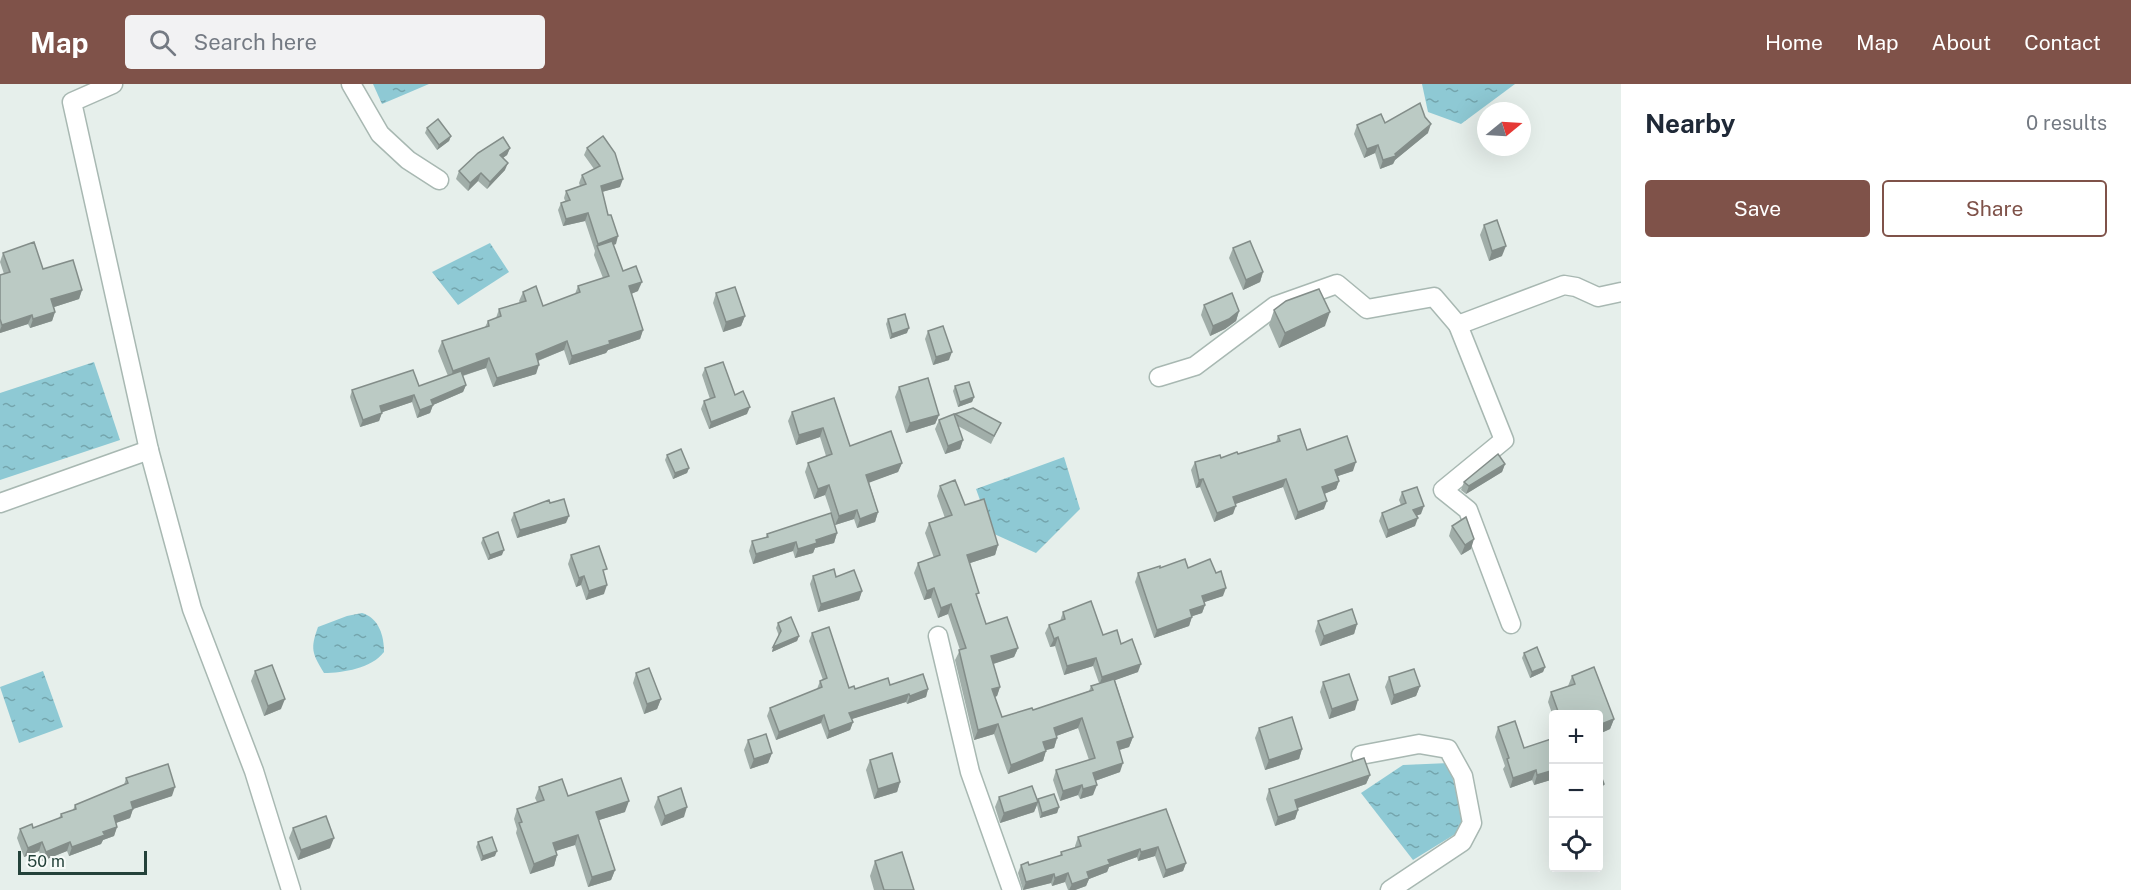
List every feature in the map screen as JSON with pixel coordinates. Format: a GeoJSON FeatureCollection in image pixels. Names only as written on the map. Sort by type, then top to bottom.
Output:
{"type":"FeatureCollection","features":[{"type":"Feature","properties":{"kind":"street"},"geometry":{"type":"LineString","coordinates":[[113,84],[72,102],[149,450],[192,609],[254,771],[291,890]]}},
{"type":"Feature","properties":{"kind":"street"},"geometry":{"type":"LineString","coordinates":[[351,84],[361,105],[380,134],[408,160],[439,180]]}},
{"type":"Feature","properties":{"kind":"street"},"geometry":{"type":"LineString","coordinates":[[1159,377],[1195,366],[1275,306],[1337,284],[1367,309],[1434,297],[1458,325],[1504,440],[1443,490],[1468,510],[1512,624]]}},
{"type":"Feature","properties":{"kind":"street"},"geometry":{"type":"LineString","coordinates":[[1458,325],[1564,285],[1576,287],[1598,297],[1621,292]]}},
{"type":"Feature","properties":{"kind":"street"},"geometry":{"type":"LineString","coordinates":[[0,503],[149,450]]}},
{"type":"Feature","properties":{"kind":"street"},"geometry":{"type":"LineString","coordinates":[[938,636],[970,772],[1012,890]]}},
{"type":"Feature","properties":{"kind":"street"},"geometry":{"type":"LineString","coordinates":[[1361,755],[1419,744],[1448,749],[1462,776],[1472,823],[1462,842],[1390,890]]}},
{"type":"Feature","properties":{"kind":"water"},"geometry":{"type":"Polygon","coordinates":[[[373,84],[429,84],[382,104],[373,84]]]}},
{"type":"Feature","properties":{"kind":"water"},"geometry":{"type":"Polygon","coordinates":[[[1422,84],[1515,84],[1491,102],[1477,102],[1477,112],[1461,124],[1428,112],[1422,84]]]}},
{"type":"Feature","properties":{"kind":"water"},"geometry":{"type":"Polygon","coordinates":[[[490,243],[509,272],[458,305],[432,272],[490,243]]]}},
{"type":"Feature","properties":{"kind":"water"},"geometry":{"type":"Polygon","coordinates":[[[94,362],[120,440],[0,480],[0,393],[94,362]]]}},
{"type":"Feature","properties":{"kind":"water"},"geometry":{"type":"Polygon","coordinates":[[[1064,457],[1080,509],[1036,553],[992,533],[976,489],[1064,457]]]}},
{"type":"Feature","properties":{"kind":"water"},"geometry":{"type":"Polygon","coordinates":[[[362,613],[373,619],[379,628],[384,652],[365,666],[348,671],[324,673],[313,646],[318,627],[362,613]]]}},
{"type":"Feature","properties":{"kind":"water"},"geometry":{"type":"Polygon","coordinates":[[[43,671],[63,727],[19,743],[0,687],[43,671]]]}},
{"type":"Feature","properties":{"kind":"water"},"geometry":{"type":"Polygon","coordinates":[[[1449,763],[1465,828],[1413,860],[1361,793],[1403,765],[1449,763]]]}},
{"type":"Feature","properties":{"kind":"building"},"geometry":{"type":"Polygon","coordinates":[[[1420,103],[1425,117],[1431,124],[1395,154],[1396,156],[1383,160],[1378,145],[1367,149],[1357,125],[1381,114],[1385,123],[1420,103]]]}},
{"type":"Feature","properties":{"kind":"building"},"geometry":{"type":"Polygon","coordinates":[[[438,119],[451,136],[439,145],[427,128],[438,119]]]}},
{"type":"Feature","properties":{"kind":"building"},"geometry":{"type":"Polygon","coordinates":[[[603,136],[615,153],[623,179],[601,186],[608,215],[611,215],[618,236],[598,244],[588,213],[566,219],[561,203],[570,200],[566,191],[586,184],[582,175],[600,166],[587,148],[603,136]]]}},
{"type":"Feature","properties":{"kind":"building"},"geometry":{"type":"Polygon","coordinates":[[[503,137],[510,148],[500,155],[508,163],[490,182],[481,173],[470,183],[459,171],[478,153],[503,137]]]}},
{"type":"Feature","properties":{"kind":"building"},"geometry":{"type":"Polygon","coordinates":[[[1497,220],[1506,246],[1492,251],[1484,225],[1497,220]]]}},
{"type":"Feature","properties":{"kind":"building"},"geometry":{"type":"Polygon","coordinates":[[[612,241],[623,271],[636,266],[642,282],[629,286],[643,330],[572,356],[567,341],[536,354],[539,365],[497,378],[489,358],[453,371],[442,341],[489,326],[488,321],[501,316],[499,309],[526,301],[523,292],[536,286],[543,306],[580,292],[578,286],[609,276],[597,246],[612,241]]]}},
{"type":"Feature","properties":{"kind":"building"},"geometry":{"type":"Polygon","coordinates":[[[1250,241],[1263,272],[1246,280],[1233,248],[1250,241]]]}},
{"type":"Feature","properties":{"kind":"building"},"geometry":{"type":"Polygon","coordinates":[[[34,242],[43,269],[73,260],[82,290],[51,299],[55,312],[33,319],[32,315],[2,325],[0,275],[10,272],[3,253],[34,242]]]}},
{"type":"Feature","properties":{"kind":"building"},"geometry":{"type":"Polygon","coordinates":[[[735,287],[745,316],[726,322],[716,293],[735,287]]]}},
{"type":"Feature","properties":{"kind":"building"},"geometry":{"type":"Polygon","coordinates":[[[1319,289],[1330,312],[1285,333],[1274,310],[1286,301],[1319,289]]]}},
{"type":"Feature","properties":{"kind":"building"},"geometry":{"type":"Polygon","coordinates":[[[1232,293],[1239,311],[1229,319],[1213,326],[1204,305],[1232,293]]]}},
{"type":"Feature","properties":{"kind":"building"},"geometry":{"type":"Polygon","coordinates":[[[905,314],[909,328],[892,334],[888,319],[905,314]]]}},
{"type":"Feature","properties":{"kind":"building"},"geometry":{"type":"Polygon","coordinates":[[[943,326],[952,352],[936,357],[928,331],[943,326]]]}},
{"type":"Feature","properties":{"kind":"building"},"geometry":{"type":"Polygon","coordinates":[[[723,362],[735,395],[743,391],[750,407],[711,422],[704,401],[715,397],[705,368],[723,362]]]}},
{"type":"Feature","properties":{"kind":"building"},"geometry":{"type":"Polygon","coordinates":[[[413,370],[419,386],[461,371],[466,385],[431,400],[433,405],[420,410],[414,395],[380,406],[382,413],[363,420],[352,390],[413,370]]]}},
{"type":"Feature","properties":{"kind":"building"},"geometry":{"type":"Polygon","coordinates":[[[928,378],[939,415],[910,423],[899,387],[928,378]]]}},
{"type":"Feature","properties":{"kind":"building"},"geometry":{"type":"Polygon","coordinates":[[[969,382],[974,397],[960,402],[955,386],[969,382]]]}},
{"type":"Feature","properties":{"kind":"building"},"geometry":{"type":"Polygon","coordinates":[[[834,398],[850,446],[891,431],[902,463],[866,475],[878,512],[860,519],[857,510],[839,516],[829,485],[818,489],[808,463],[832,454],[823,428],[799,435],[792,412],[834,398]]]}},
{"type":"Feature","properties":{"kind":"building"},"geometry":{"type":"Polygon","coordinates":[[[973,408],[1001,423],[994,436],[955,414],[973,408]]]}},
{"type":"Feature","properties":{"kind":"building"},"geometry":{"type":"Polygon","coordinates":[[[954,414],[963,440],[948,446],[939,420],[954,414]]]}},
{"type":"Feature","properties":{"kind":"building"},"geometry":{"type":"Polygon","coordinates":[[[1300,429],[1307,450],[1347,436],[1356,462],[1335,470],[1339,481],[1322,487],[1327,501],[1298,512],[1286,479],[1233,497],[1236,506],[1217,513],[1203,479],[1199,480],[1195,462],[1220,455],[1221,458],[1237,452],[1238,454],[1280,441],[1278,436],[1300,429]]]}},
{"type":"Feature","properties":{"kind":"building"},"geometry":{"type":"Polygon","coordinates":[[[681,449],[689,468],[675,473],[667,455],[681,449]]]}},
{"type":"Feature","properties":{"kind":"building"},"geometry":{"type":"Polygon","coordinates":[[[1498,454],[1505,464],[1469,486],[1464,482],[1498,454]]]}},
{"type":"Feature","properties":{"kind":"building"},"geometry":{"type":"Polygon","coordinates":[[[955,480],[965,505],[984,499],[998,545],[967,555],[986,624],[1007,617],[1018,648],[991,656],[1000,687],[992,689],[1002,717],[1032,708],[1033,710],[1093,690],[1091,686],[1114,679],[1133,737],[1117,742],[1123,763],[1093,773],[1097,785],[1083,789],[1082,785],[1063,791],[1056,770],[1095,758],[1082,718],[1054,728],[1057,738],[1043,742],[1046,751],[1011,765],[998,724],[978,730],[959,650],[966,648],[951,604],[941,608],[934,588],[927,591],[918,563],[940,555],[929,523],[952,515],[940,486],[955,480]]]}},
{"type":"Feature","properties":{"kind":"building"},"geometry":{"type":"Polygon","coordinates":[[[1417,487],[1424,506],[1413,510],[1418,518],[1388,530],[1382,513],[1406,503],[1402,492],[1417,487]]]}},
{"type":"Feature","properties":{"kind":"building"},"geometry":{"type":"Polygon","coordinates":[[[564,499],[569,516],[520,530],[514,513],[549,500],[550,503],[564,499]]]}},
{"type":"Feature","properties":{"kind":"building"},"geometry":{"type":"Polygon","coordinates":[[[831,513],[837,533],[798,549],[796,542],[756,554],[752,541],[831,513]]]}},
{"type":"Feature","properties":{"kind":"building"},"geometry":{"type":"Polygon","coordinates":[[[1466,517],[1474,539],[1465,545],[1452,526],[1466,517]]]}},
{"type":"Feature","properties":{"kind":"building"},"geometry":{"type":"Polygon","coordinates":[[[498,532],[504,550],[490,555],[483,538],[498,532]]]}},
{"type":"Feature","properties":{"kind":"building"},"geometry":{"type":"Polygon","coordinates":[[[599,546],[607,569],[603,570],[607,585],[589,591],[584,576],[579,578],[571,555],[599,546]]]}},
{"type":"Feature","properties":{"kind":"building"},"geometry":{"type":"Polygon","coordinates":[[[1185,559],[1188,568],[1210,559],[1216,573],[1221,571],[1226,588],[1202,596],[1205,605],[1190,610],[1192,617],[1157,630],[1138,573],[1185,559]]]}},
{"type":"Feature","properties":{"kind":"building"},"geometry":{"type":"Polygon","coordinates":[[[834,569],[836,577],[854,570],[862,591],[821,604],[813,576],[834,569]]]}},
{"type":"Feature","properties":{"kind":"building"},"geometry":{"type":"Polygon","coordinates":[[[1091,601],[1103,635],[1117,630],[1121,644],[1132,639],[1141,664],[1102,677],[1096,658],[1067,666],[1058,637],[1054,639],[1049,625],[1065,619],[1063,612],[1091,601]]]}},
{"type":"Feature","properties":{"kind":"building"},"geometry":{"type":"Polygon","coordinates":[[[1352,609],[1357,624],[1324,636],[1318,621],[1352,609]]]}},
{"type":"Feature","properties":{"kind":"building"},"geometry":{"type":"Polygon","coordinates":[[[791,617],[799,636],[773,647],[781,631],[778,623],[791,617]]]}},
{"type":"Feature","properties":{"kind":"building"},"geometry":{"type":"Polygon","coordinates":[[[829,627],[849,688],[854,686],[855,689],[888,678],[890,685],[923,674],[928,689],[849,713],[853,722],[829,731],[824,715],[779,732],[770,708],[822,687],[820,681],[827,678],[812,633],[829,627]]]}},
{"type":"Feature","properties":{"kind":"building"},"geometry":{"type":"Polygon","coordinates":[[[1537,647],[1545,667],[1532,672],[1524,653],[1537,647]]]}},
{"type":"Feature","properties":{"kind":"building"},"geometry":{"type":"Polygon","coordinates":[[[272,665],[285,699],[268,706],[255,671],[272,665]]]}},
{"type":"Feature","properties":{"kind":"building"},"geometry":{"type":"Polygon","coordinates":[[[1594,667],[1614,719],[1603,723],[1603,710],[1558,710],[1551,692],[1575,684],[1572,676],[1594,667]]]}},
{"type":"Feature","properties":{"kind":"building"},"geometry":{"type":"Polygon","coordinates":[[[649,668],[661,699],[647,704],[636,673],[649,668]]]}},
{"type":"Feature","properties":{"kind":"building"},"geometry":{"type":"Polygon","coordinates":[[[1414,669],[1420,686],[1394,695],[1389,677],[1414,669]]]}},
{"type":"Feature","properties":{"kind":"building"},"geometry":{"type":"Polygon","coordinates":[[[1349,674],[1358,700],[1332,709],[1323,682],[1349,674]]]}},
{"type":"Feature","properties":{"kind":"building"},"geometry":{"type":"Polygon","coordinates":[[[1292,717],[1302,749],[1269,760],[1259,728],[1292,717]]]}},
{"type":"Feature","properties":{"kind":"building"},"geometry":{"type":"Polygon","coordinates":[[[1515,721],[1524,748],[1549,740],[1549,771],[1537,775],[1536,770],[1513,778],[1507,759],[1509,758],[1498,727],[1515,721]]]}},
{"type":"Feature","properties":{"kind":"building"},"geometry":{"type":"Polygon","coordinates":[[[766,734],[772,753],[754,759],[748,740],[766,734]]]}},
{"type":"Feature","properties":{"kind":"building"},"geometry":{"type":"Polygon","coordinates":[[[892,753],[900,782],[878,789],[870,760],[892,753]]]}},
{"type":"Feature","properties":{"kind":"building"},"geometry":{"type":"Polygon","coordinates":[[[1364,758],[1370,775],[1295,800],[1298,810],[1278,817],[1269,789],[1364,758]]]}},
{"type":"Feature","properties":{"kind":"building"},"geometry":{"type":"Polygon","coordinates":[[[168,764],[175,787],[131,802],[133,809],[114,816],[117,827],[103,832],[105,835],[72,847],[70,842],[46,852],[42,842],[28,848],[20,829],[32,824],[33,828],[62,817],[61,814],[76,809],[75,805],[128,783],[126,778],[168,764]]]}},
{"type":"Feature","properties":{"kind":"building"},"geometry":{"type":"Polygon","coordinates":[[[621,778],[629,801],[596,812],[615,870],[592,877],[578,835],[553,843],[557,855],[534,864],[519,823],[522,822],[517,809],[544,800],[539,787],[562,779],[568,796],[621,778]]]}},
{"type":"Feature","properties":{"kind":"building"},"geometry":{"type":"Polygon","coordinates":[[[1032,786],[1038,802],[1004,813],[999,797],[1032,786]]]}},
{"type":"Feature","properties":{"kind":"building"},"geometry":{"type":"Polygon","coordinates":[[[681,788],[687,807],[665,816],[658,797],[681,788]]]}},
{"type":"Feature","properties":{"kind":"building"},"geometry":{"type":"Polygon","coordinates":[[[1054,794],[1059,807],[1042,813],[1038,799],[1054,794]]]}},
{"type":"Feature","properties":{"kind":"building"},"geometry":{"type":"Polygon","coordinates":[[[1166,809],[1186,863],[1166,870],[1158,847],[1141,852],[1140,849],[1108,860],[1110,864],[1087,872],[1089,878],[1072,884],[1068,873],[1055,878],[1054,874],[1026,882],[1021,865],[1028,862],[1029,865],[1062,855],[1061,852],[1081,846],[1078,837],[1166,809]]]}},
{"type":"Feature","properties":{"kind":"building"},"geometry":{"type":"Polygon","coordinates":[[[326,816],[334,838],[301,850],[293,828],[326,816]]]}},
{"type":"Feature","properties":{"kind":"building"},"geometry":{"type":"Polygon","coordinates":[[[492,837],[497,851],[483,856],[478,842],[492,837]]]}},
{"type":"Feature","properties":{"kind":"building"},"geometry":{"type":"Polygon","coordinates":[[[902,852],[914,890],[884,890],[875,861],[902,852]]]}}]}
